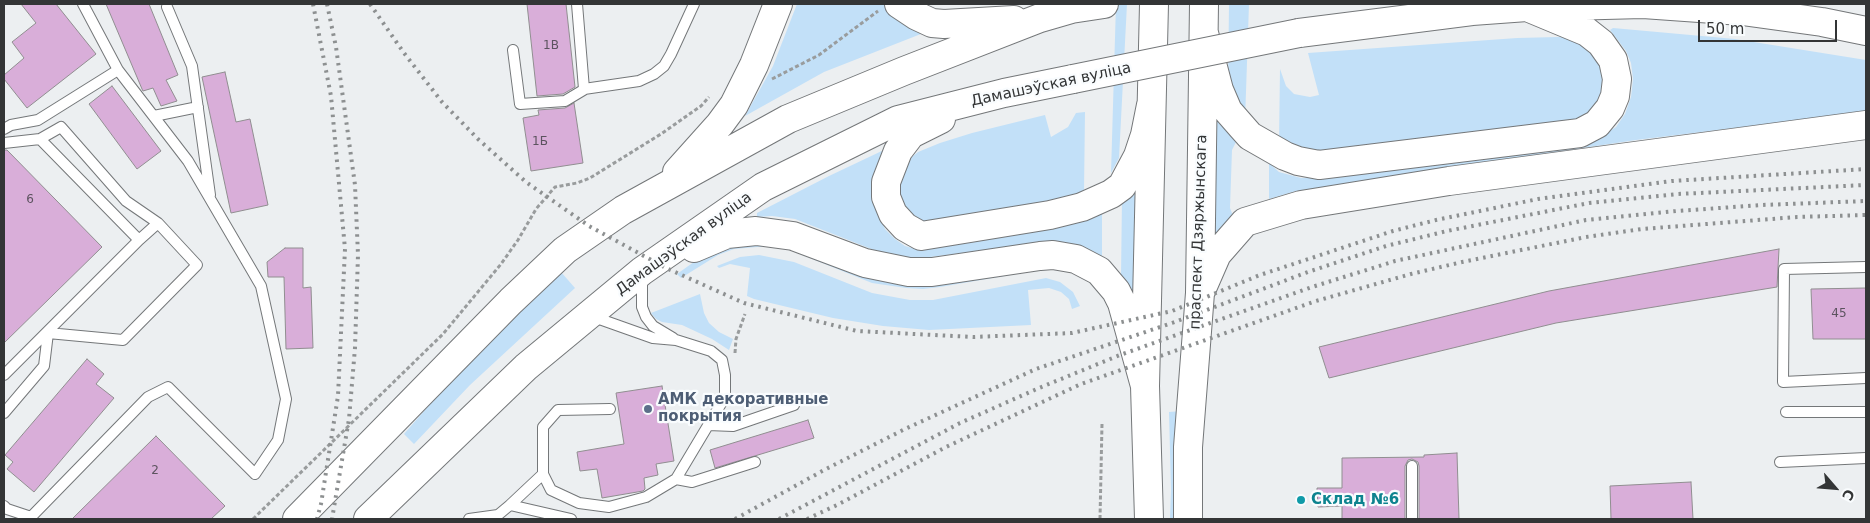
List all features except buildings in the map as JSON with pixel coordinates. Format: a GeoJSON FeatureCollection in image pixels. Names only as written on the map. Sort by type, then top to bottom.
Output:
{"type":"FeatureCollection","features":[{"type":"Feature","properties":{"kind":"main road"},"geometry":{"type":"LineString","coordinates":[[664,186],[720,124],[734,105],[754,65],[778,4]]}},
{"type":"Feature","properties":{"kind":"main road"},"geometry":{"type":"LineString","coordinates":[[297,519],[504,308],[565,250],[623,210],[788,119],[1040,18],[1071,9],[1104,4]]}},
{"type":"Feature","properties":{"kind":"main road"},"geometry":{"type":"LineString","coordinates":[[1149,519],[1145,386],[1154,4]]}},
{"type":"Feature","properties":{"kind":"main road","name":"праспект Дзяржынскага"},"geometry":{"type":"LineString","coordinates":[[1188,519],[1188,447],[1200,292],[1204,4]]}},
{"type":"Feature","properties":{"kind":"main road","name":"Дамашэўская вуліца"},"geometry":{"type":"LineString","coordinates":[[368,519],[526,367],[642,270],[763,187],[834,150],[898,120],[1004,93],[1299,33],[1472,11],[1527,7],[1643,4],[1742,11],[1822,22],[1866,31]]}},
{"type":"Feature","properties":{"kind":"main road"},"geometry":{"type":"LineString","coordinates":[[892,5],[932,23],[1040,18]]}},
{"type":"Feature","properties":{"kind":"main road"},"geometry":{"type":"LineString","coordinates":[[1204,33],[1219,90],[1228,111],[1250,136],[1285,156],[1298,161],[1319,165],[1580,133],[1597,124],[1610,108],[1615,96],[1617,79],[1613,60],[1601,43],[1587,32],[1527,7]]}},
{"type":"Feature","properties":{"kind":"main road"},"geometry":{"type":"LineString","coordinates":[[1004,93],[938,120],[911,134],[898,151],[886,182],[886,197],[893,214],[905,227],[921,236],[1050,215],[1082,207],[1106,197],[1122,186],[1131,172],[1145,135],[1151,105]]}},
{"type":"Feature","properties":{"kind":"main road"},"geometry":{"type":"LineString","coordinates":[[1200,292],[1218,254],[1244,222],[1300,205],[1458,179],[1866,125]]}},
{"type":"Feature","properties":{"kind":"main road"},"geometry":{"type":"LineString","coordinates":[[642,270],[727,234],[749,232],[793,236],[864,263],[909,272],[932,272],[1040,256],[1054,255],[1076,259],[1099,271],[1116,291],[1122,303],[1145,386]]}},
{"type":"Feature","properties":{"kind":"lane"},"geometry":{"type":"LineString","coordinates":[[4,506],[7,509],[31,517],[148,397],[168,387],[255,474],[278,440],[286,398],[261,286],[188,161],[118,70],[83,4]]}},
{"type":"Feature","properties":{"kind":"lane"},"geometry":{"type":"LineString","coordinates":[[577,4],[585,89]]}},
{"type":"Feature","properties":{"kind":"lane"},"geometry":{"type":"LineString","coordinates":[[513,50],[520,104],[565,101],[585,89],[640,81],[654,74],[664,66],[671,54],[694,4]]}},
{"type":"Feature","properties":{"kind":"lane"},"geometry":{"type":"LineString","coordinates":[[167,7],[192,66],[211,200]]}},
{"type":"Feature","properties":{"kind":"lane"},"geometry":{"type":"LineString","coordinates":[[4,129],[11,125],[38,120],[118,70]]}},
{"type":"Feature","properties":{"kind":"lane"},"geometry":{"type":"LineString","coordinates":[[154,116],[198,107]]}},
{"type":"Feature","properties":{"kind":"lane"},"geometry":{"type":"LineString","coordinates":[[4,143],[40,139],[61,127],[126,201],[158,223],[197,264],[123,340],[48,333]]}},
{"type":"Feature","properties":{"kind":"lane"},"geometry":{"type":"LineString","coordinates":[[40,139],[138,240]]}},
{"type":"Feature","properties":{"kind":"lane"},"geometry":{"type":"LineString","coordinates":[[4,375],[48,333],[138,240],[158,223]]}},
{"type":"Feature","properties":{"kind":"lane"},"geometry":{"type":"LineString","coordinates":[[1866,267],[1784,268],[1783,382],[1866,378]]}},
{"type":"Feature","properties":{"kind":"lane"},"geometry":{"type":"LineString","coordinates":[[642,270],[642,307],[646,317],[653,326],[676,340]]}},
{"type":"Feature","properties":{"kind":"lane"},"geometry":{"type":"LineString","coordinates":[[589,315],[653,338],[676,340],[711,351],[722,360],[725,375],[725,397],[676,479],[646,497],[609,507],[580,503],[551,490],[543,474],[543,427],[558,410],[610,409]]}},
{"type":"Feature","properties":{"kind":"lane"},"geometry":{"type":"LineString","coordinates":[[4,413],[44,366],[48,333]]}},
{"type":"Feature","properties":{"kind":"lane"},"geometry":{"type":"LineString","coordinates":[[708,425],[733,426],[794,405]]}},
{"type":"Feature","properties":{"kind":"lane"},"geometry":{"type":"LineString","coordinates":[[1786,412],[1866,412]]}},
{"type":"Feature","properties":{"kind":"lane"},"geometry":{"type":"LineString","coordinates":[[1780,462],[1866,458]]}},
{"type":"Feature","properties":{"kind":"lane"},"geometry":{"type":"LineString","coordinates":[[676,479],[692,482],[755,462]]}},
{"type":"Feature","properties":{"kind":"lane"},"geometry":{"type":"LineString","coordinates":[[1412,466],[1412,519]]}},
{"type":"Feature","properties":{"kind":"lane"},"geometry":{"type":"LineString","coordinates":[[469,519],[498,515],[543,474]]}},
{"type":"Feature","properties":{"kind":"lane"},"geometry":{"type":"LineString","coordinates":[[510,505],[571,519]]}},
{"type":"Feature","properties":{"kind":"path"},"geometry":{"type":"LineString","coordinates":[[764,83],[819,56],[892,5]]}},
{"type":"Feature","properties":{"kind":"path"},"geometry":{"type":"LineString","coordinates":[[253,519],[443,334],[501,264],[536,209],[555,187],[577,183],[590,178],[661,134],[701,106],[711,95]]}},
{"type":"Feature","properties":{"kind":"path"},"geometry":{"type":"LineString","coordinates":[[736,339],[745,314]]}},
{"type":"Feature","properties":{"kind":"path"},"geometry":{"type":"LineString","coordinates":[[1100,519],[1102,424]]}},
{"type":"Feature","properties":{"kind":"shaded area"},"geometry":{"type":"Polygon","coordinates":[[[797,4],[883,4],[889,11],[926,32],[824,72],[745,116],[773,66],[797,4]]]}},
{"type":"Feature","properties":{"kind":"shaded area"},"geometry":{"type":"Polygon","coordinates":[[[1116,4],[1127,4],[1119,158],[1111,173],[1116,4]]]}},
{"type":"Feature","properties":{"kind":"shaded area"},"geometry":{"type":"Polygon","coordinates":[[[1229,4],[1249,4],[1245,121],[1228,89],[1229,4]]]}},
{"type":"Feature","properties":{"kind":"shaded area"},"geometry":{"type":"Polygon","coordinates":[[[1613,28],[1735,39],[1866,60],[1866,112],[1636,140],[1296,191],[1269,199],[1269,163],[1279,172],[1301,178],[1332,177],[1595,139],[1616,127],[1625,114],[1631,97],[1633,79],[1631,63],[1626,51],[1610,30],[1613,28]]]}},
{"type":"Feature","properties":{"kind":"shaded area"},"geometry":{"type":"Polygon","coordinates":[[[1517,38],[1572,38],[1600,52],[1609,90],[1592,113],[1575,123],[1318,157],[1279,143],[1280,69],[1286,86],[1294,94],[1310,97],[1319,95],[1308,53],[1517,38]]]}},
{"type":"Feature","properties":{"kind":"shaded area"},"geometry":{"type":"Polygon","coordinates":[[[1085,112],[1084,192],[1023,207],[924,227],[905,216],[896,181],[903,164],[918,152],[972,133],[1045,115],[1051,137],[1068,127],[1076,113],[1085,112]]]}},
{"type":"Feature","properties":{"kind":"shaded area"},"geometry":{"type":"Polygon","coordinates":[[[1215,112],[1236,142],[1232,150],[1230,208],[1233,216],[1212,242],[1215,112]]]}},
{"type":"Feature","properties":{"kind":"shaded area"},"geometry":{"type":"Polygon","coordinates":[[[886,149],[874,190],[873,203],[885,229],[905,246],[919,250],[982,241],[1102,211],[1102,256],[1082,247],[1041,243],[930,257],[903,257],[884,254],[795,219],[772,216],[757,217],[757,213],[886,149]]]}},
{"type":"Feature","properties":{"kind":"shaded area"},"geometry":{"type":"Polygon","coordinates":[[[1138,175],[1136,295],[1132,296],[1121,277],[1122,197],[1138,175]]]}},
{"type":"Feature","properties":{"kind":"shaded area"},"geometry":{"type":"Polygon","coordinates":[[[759,239],[846,265],[1047,260],[1085,278],[1056,269],[1045,269],[940,287],[906,288],[872,283],[785,248],[769,246],[734,249],[718,255],[681,278],[677,274],[708,252],[759,239]]]}},
{"type":"Feature","properties":{"kind":"shaded area"},"geometry":{"type":"Polygon","coordinates":[[[759,255],[794,262],[872,293],[910,300],[933,300],[1046,278],[1060,282],[1073,292],[1080,306],[1072,309],[1069,299],[1061,292],[1049,288],[1028,290],[1031,325],[929,330],[883,326],[833,318],[754,299],[747,296],[750,268],[730,264],[719,268],[717,266],[740,257],[759,255]]]}},
{"type":"Feature","properties":{"kind":"shaded area"},"geometry":{"type":"Polygon","coordinates":[[[561,272],[575,288],[470,385],[414,444],[404,434],[478,349],[561,272]]]}},
{"type":"Feature","properties":{"kind":"shaded area"},"geometry":{"type":"Polygon","coordinates":[[[700,294],[704,313],[709,323],[719,332],[733,339],[729,350],[712,339],[682,325],[662,322],[651,313],[700,294]]]}},
{"type":"Feature","properties":{"kind":"shaded area"},"geometry":{"type":"Polygon","coordinates":[[[1182,411],[1176,519],[1170,519],[1169,412],[1182,411]]]}},
{"type":"Feature","properties":{"kind":"railway"},"geometry":{"type":"LineString","coordinates":[[313,4],[331,96],[345,249],[338,396],[317,519]]}},
{"type":"Feature","properties":{"kind":"railway"},"geometry":{"type":"LineString","coordinates":[[327,4],[336,47],[355,185],[358,255],[355,348],[349,419],[332,519]]}},
{"type":"Feature","properties":{"kind":"railway"},"geometry":{"type":"LineString","coordinates":[[370,4],[404,53],[442,102],[478,139],[526,182],[589,226],[666,268],[744,303],[857,331],[973,337],[1072,333],[1172,311],[1260,275],[1393,231],[1436,220],[1538,199],[1672,181],[1866,169]]}},
{"type":"Feature","properties":{"kind":"railway"},"geometry":{"type":"LineString","coordinates":[[735,519],[826,469],[905,429],[1036,369],[1172,323],[1308,272],[1386,246],[1447,231],[1589,203],[1678,194],[1866,185]]}},
{"type":"Feature","properties":{"kind":"railway"},"geometry":{"type":"LineString","coordinates":[[779,519],[960,423],[1039,388],[1120,355],[1312,287],[1395,261],[1586,220],[1762,205],[1866,201]]}},
{"type":"Feature","properties":{"kind":"railway"},"geometry":{"type":"LineString","coordinates":[[807,519],[946,447],[1081,384],[1316,301],[1411,274],[1586,237],[1642,229],[1797,217],[1866,215]]}},
{"type":"Feature","properties":{"kind":"place","name":"АМК декоративные покрытия"},"geometry":{"type":"Point","coordinates":[648,409]}},
{"type":"Feature","properties":{"kind":"place","name":"Склад №6"},"geometry":{"type":"Point","coordinates":[1301,500]}}]}
